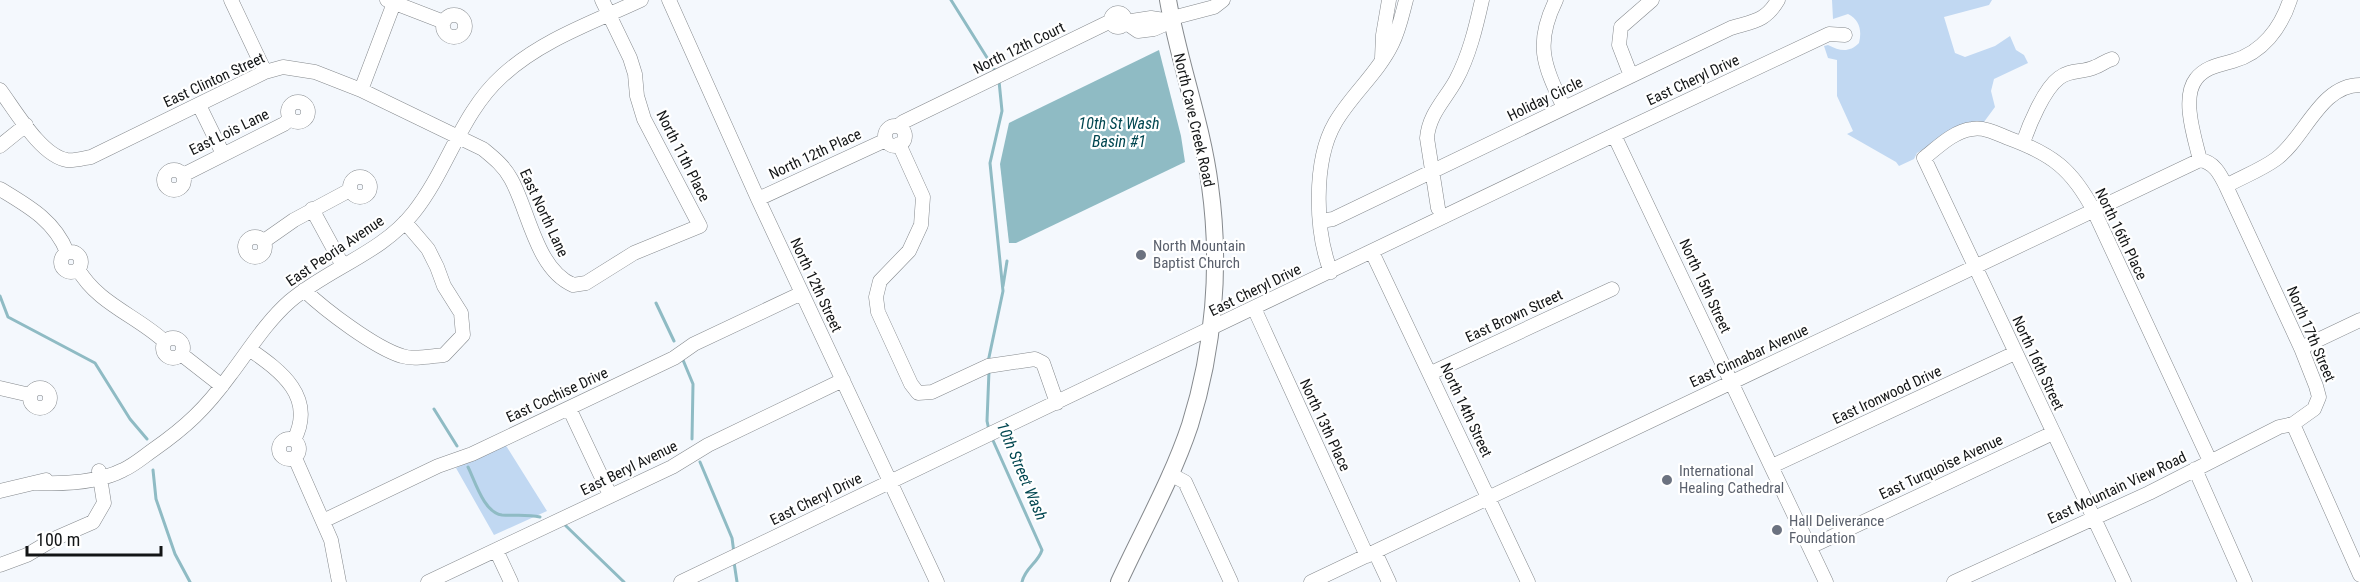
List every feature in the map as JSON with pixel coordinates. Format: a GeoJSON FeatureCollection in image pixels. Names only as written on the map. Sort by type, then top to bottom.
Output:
{"type":"FeatureCollection","features":[{"type":"Feature","properties":{"kind":"main road","name":"North Cave Creek Road"},"geometry":{"type":"LineString","coordinates":[[1119,582],[1170,474],[1191,423],[1210,329],[1216,262],[1210,185],[1205,154],[1168,0]]}},
{"type":"Feature","properties":{"kind":"street"},"geometry":{"type":"LineString","coordinates":[[231,0],[266,72]]}},
{"type":"Feature","properties":{"kind":"street","name":"North 11th Place"},"geometry":{"type":"LineString","coordinates":[[602,0],[630,58],[644,119],[700,226]]}},
{"type":"Feature","properties":{"kind":"street","name":"East Peoria Avenue"},"geometry":{"type":"LineString","coordinates":[[0,491],[38,483],[73,472],[100,474],[127,458],[156,448],[191,422],[222,386],[264,329],[289,302],[304,290],[374,248],[405,222],[430,190],[481,99],[512,67],[544,46],[641,0]]}},
{"type":"Feature","properties":{"kind":"street","name":"North 12th Street"},"geometry":{"type":"LineString","coordinates":[[669,0],[758,199],[936,582]]}},
{"type":"Feature","properties":{"kind":"street"},"geometry":{"type":"LineString","coordinates":[[1172,20],[1214,8],[1223,0]]}},
{"type":"Feature","properties":{"kind":"street"},"geometry":{"type":"LineString","coordinates":[[1382,60],[1383,35],[1389,0]]}},
{"type":"Feature","properties":{"kind":"street"},"geometry":{"type":"LineString","coordinates":[[1331,272],[1325,257],[1319,195],[1323,156],[1334,124],[1391,46],[1406,0]]}},
{"type":"Feature","properties":{"kind":"street"},"geometry":{"type":"LineString","coordinates":[[1438,207],[1431,171],[1428,128],[1433,113],[1456,81],[1464,62],[1482,0]]}},
{"type":"Feature","properties":{"kind":"street"},"geometry":{"type":"LineString","coordinates":[[1556,0],[1547,22],[1543,54],[1549,76],[1564,108]]}},
{"type":"Feature","properties":{"kind":"street"},"geometry":{"type":"LineString","coordinates":[[1631,76],[1619,45],[1621,27],[1652,0]]}},
{"type":"Feature","properties":{"kind":"street","name":"Holiday Circle"},"geometry":{"type":"LineString","coordinates":[[1321,221],[1333,219],[1731,28],[1751,24],[1763,18],[1778,0]]}},
{"type":"Feature","properties":{"kind":"street"},"geometry":{"type":"LineString","coordinates":[[2207,163],[2190,109],[2190,96],[2195,80],[2209,68],[2242,58],[2257,50],[2277,29],[2290,0]]}},
{"type":"Feature","properties":{"kind":"street"},"geometry":{"type":"LineString","coordinates":[[361,90],[390,2],[444,22]]}},
{"type":"Feature","properties":{"kind":"street","name":"North 12th Court"},"geometry":{"type":"LineString","coordinates":[[892,142],[904,137],[903,130],[898,126],[903,122],[1111,21],[1112,15],[1117,13],[1125,16],[1125,22],[1138,31],[1154,29],[1172,20]]}},
{"type":"Feature","properties":{"kind":"street","name":"East Cheryl Drive"},"geometry":{"type":"LineString","coordinates":[[681,582],[1614,135],[1829,34],[1845,35]]}},
{"type":"Feature","properties":{"kind":"street"},"geometry":{"type":"LineString","coordinates":[[2022,143],[2052,84],[2074,71],[2095,68],[2112,59]]}},
{"type":"Feature","properties":{"kind":"street","name":"East Clinton Street"},"geometry":{"type":"LineString","coordinates":[[0,90],[44,147],[66,160],[91,157],[266,72],[283,67],[304,70],[361,90],[459,136]]}},
{"type":"Feature","properties":{"kind":"street"},"geometry":{"type":"LineString","coordinates":[[2226,186],[2277,158],[2292,145],[2324,101],[2342,89],[2360,85]]}},
{"type":"Feature","properties":{"kind":"street"},"geometry":{"type":"LineString","coordinates":[[199,105],[223,154]]}},
{"type":"Feature","properties":{"kind":"street","name":"East Lois Lane"},"geometry":{"type":"LineString","coordinates":[[183,175],[290,119]]}},
{"type":"Feature","properties":{"kind":"street"},"geometry":{"type":"LineString","coordinates":[[0,146],[26,125]]}},
{"type":"Feature","properties":{"kind":"street","name":"North 16th Place"},"geometry":{"type":"LineString","coordinates":[[1924,158],[1945,141],[1970,129],[1985,129],[2041,151],[2061,165],[2094,211],[2210,461]]}},
{"type":"Feature","properties":{"kind":"street","name":"North 15th Street"},"geometry":{"type":"LineString","coordinates":[[1614,135],[1826,582]]}},
{"type":"Feature","properties":{"kind":"street","name":"East North Lane"},"geometry":{"type":"LineString","coordinates":[[459,136],[483,149],[504,169],[511,179],[549,264],[564,281],[573,285],[586,283],[634,253],[700,226]]}},
{"type":"Feature","properties":{"kind":"street"},"geometry":{"type":"LineString","coordinates":[[892,142],[923,197],[921,225],[909,251],[880,281],[876,297],[878,312],[910,384],[918,393],[932,392],[982,368],[1035,359],[1043,363],[1057,403]]}},
{"type":"Feature","properties":{"kind":"street","name":"North 12th Place"},"geometry":{"type":"LineString","coordinates":[[758,199],[892,142]]}},
{"type":"Feature","properties":{"kind":"street","name":"North 16th Street"},"geometry":{"type":"LineString","coordinates":[[1924,158],[2124,582]]}},
{"type":"Feature","properties":{"kind":"street","name":"North 17th Street"},"geometry":{"type":"LineString","coordinates":[[2207,163],[2226,186],[2301,348],[2319,398],[2314,409],[2293,424]]}},
{"type":"Feature","properties":{"kind":"street","name":"East Cinnabar Avenue"},"geometry":{"type":"LineString","coordinates":[[1312,582],[2094,211],[2207,163]]}},
{"type":"Feature","properties":{"kind":"street"},"geometry":{"type":"LineString","coordinates":[[0,189],[36,211],[52,226],[67,252],[74,252],[80,256],[81,263],[78,269],[84,279],[96,292],[164,341],[163,351],[167,356],[173,358],[181,354],[222,386]]}},
{"type":"Feature","properties":{"kind":"street"},"geometry":{"type":"LineString","coordinates":[[264,241],[312,209],[350,190]]}},
{"type":"Feature","properties":{"kind":"street"},"geometry":{"type":"LineString","coordinates":[[312,209],[344,266]]}},
{"type":"Feature","properties":{"kind":"street"},"geometry":{"type":"LineString","coordinates":[[304,290],[326,311],[374,342],[402,356],[444,355],[463,335],[461,313],[444,286],[428,249],[405,222]]}},
{"type":"Feature","properties":{"kind":"street","name":"North 14th Street"},"geometry":{"type":"LineString","coordinates":[[1372,252],[1528,582]]}},
{"type":"Feature","properties":{"kind":"street","name":"East Brown Street"},"geometry":{"type":"LineString","coordinates":[[1431,373],[1612,289]]}},
{"type":"Feature","properties":{"kind":"street","name":"East Cochise Drive"},"geometry":{"type":"LineString","coordinates":[[323,521],[438,466],[462,458],[569,408],[674,358],[694,344],[802,293]]}},
{"type":"Feature","properties":{"kind":"street","name":"North 13th Place"},"geometry":{"type":"LineString","coordinates":[[1254,308],[1371,554],[1389,582]]}},
{"type":"Feature","properties":{"kind":"street"},"geometry":{"type":"LineString","coordinates":[[2301,348],[2360,320]]}},
{"type":"Feature","properties":{"kind":"street"},"geometry":{"type":"LineString","coordinates":[[249,349],[286,378],[295,391],[301,409],[301,420],[294,440],[285,440],[279,450],[283,458],[289,460],[295,458],[331,540],[339,582]]}},
{"type":"Feature","properties":{"kind":"street","name":"East Ironwood Drive"},"geometry":{"type":"LineString","coordinates":[[1772,466],[2015,353]]}},
{"type":"Feature","properties":{"kind":"street","name":"East Beryl Avenue"},"geometry":{"type":"LineString","coordinates":[[428,582],[678,464],[697,452],[843,380]]}},
{"type":"Feature","properties":{"kind":"street"},"geometry":{"type":"LineString","coordinates":[[0,388],[30,395]]}},
{"type":"Feature","properties":{"kind":"street"},"geometry":{"type":"LineString","coordinates":[[569,408],[610,495]]}},
{"type":"Feature","properties":{"kind":"street"},"geometry":{"type":"LineString","coordinates":[[2293,424],[2360,575]]}},
{"type":"Feature","properties":{"kind":"street","name":"East Mountain View Road"},"geometry":{"type":"LineString","coordinates":[[1954,582],[2280,427],[2293,424]]}},
{"type":"Feature","properties":{"kind":"street","name":"East Turquoise Avenue"},"geometry":{"type":"LineString","coordinates":[[1810,547],[2053,433]]}},
{"type":"Feature","properties":{"kind":"street"},"geometry":{"type":"LineString","coordinates":[[2195,469],[2245,582]]}},
{"type":"Feature","properties":{"kind":"street"},"geometry":{"type":"LineString","coordinates":[[0,565],[27,555],[54,539],[93,522],[104,503],[100,474]]}},
{"type":"Feature","properties":{"kind":"street"},"geometry":{"type":"LineString","coordinates":[[1170,474],[1185,482],[1231,582]]}},
{"type":"Feature","properties":{"kind":"street"},"geometry":{"type":"LineString","coordinates":[[496,550],[511,582]]}},
{"type":"Feature","properties":{"kind":"shaded area"},"geometry":{"type":"Polygon","coordinates":[[[1832,0],[1992,0],[1989,5],[1944,17],[1955,53],[1965,57],[1995,46],[2010,36],[2016,50],[2024,55],[2028,63],[1994,79],[1991,91],[1995,107],[1981,126],[1958,128],[1917,153],[1914,159],[1899,166],[1896,162],[1847,134],[1853,131],[1837,96],[1837,60],[1828,58],[1824,46],[1844,50],[1852,48],[1859,43],[1860,30],[1855,19],[1848,14],[1833,19],[1832,0]]]}},
{"type":"Feature","properties":{"kind":"shaded area"},"geometry":{"type":"Polygon","coordinates":[[[505,444],[547,511],[494,535],[456,468],[505,444]]]}},
{"type":"Feature","properties":{"kind":"water","name":"10th St Wash Basin #1"},"geometry":{"type":"Polygon","coordinates":[[[1159,50],[1181,136],[1185,162],[1016,243],[1009,243],[1000,164],[1009,123],[1159,50]]]}},
{"type":"Feature","properties":{"kind":"waterway","name":"10th Street Wash"},"geometry":{"type":"LineString","coordinates":[[951,0],[996,72]]}},
{"type":"Feature","properties":{"kind":"waterway","name":"10th Street Wash"},"geometry":{"type":"LineString","coordinates":[[988,362],[1003,291],[990,163],[1002,111],[999,81]]}},
{"type":"Feature","properties":{"kind":"waterway","name":"10th Street Wash"},"geometry":{"type":"LineString","coordinates":[[1003,286],[1007,261]]}},
{"type":"Feature","properties":{"kind":"waterway"},"geometry":{"type":"LineString","coordinates":[[0,296],[8,317],[95,363],[130,419],[147,439]]}},
{"type":"Feature","properties":{"kind":"waterway"},"geometry":{"type":"LineString","coordinates":[[656,303],[674,341]]}},
{"type":"Feature","properties":{"kind":"waterway"},"geometry":{"type":"LineString","coordinates":[[683,360],[693,384],[692,439]]}},
{"type":"Feature","properties":{"kind":"waterway","name":"10th Street Wash"},"geometry":{"type":"LineString","coordinates":[[989,371],[987,421],[989,430]]}},
{"type":"Feature","properties":{"kind":"waterway"},"geometry":{"type":"LineString","coordinates":[[434,409],[457,446]]}},
{"type":"Feature","properties":{"kind":"waterway","name":"10th Street Wash"},"geometry":{"type":"LineString","coordinates":[[991,436],[1042,550],[1022,582]]}},
{"type":"Feature","properties":{"kind":"waterway"},"geometry":{"type":"LineString","coordinates":[[700,462],[732,538],[734,553]]}},
{"type":"Feature","properties":{"kind":"waterway"},"geometry":{"type":"LineString","coordinates":[[468,467],[481,496],[490,509],[502,515],[540,517]]}},
{"type":"Feature","properties":{"kind":"waterway"},"geometry":{"type":"LineString","coordinates":[[153,470],[156,499],[175,554],[190,582]]}},
{"type":"Feature","properties":{"kind":"waterway"},"geometry":{"type":"LineString","coordinates":[[565,525],[624,582]]}},
{"type":"Feature","properties":{"kind":"waterway"},"geometry":{"type":"LineString","coordinates":[[734,562],[737,582]]}},
{"type":"Feature","properties":{"kind":"place","name":"North Mountain Baptist Church"},"geometry":{"type":"Point","coordinates":[1141,255]}},
{"type":"Feature","properties":{"kind":"place","name":"International Healing Cathedral"},"geometry":{"type":"Point","coordinates":[1667,480]}},
{"type":"Feature","properties":{"kind":"place","name":"Hall Deliverance Foundation"},"geometry":{"type":"Point","coordinates":[1777,530]}}]}
